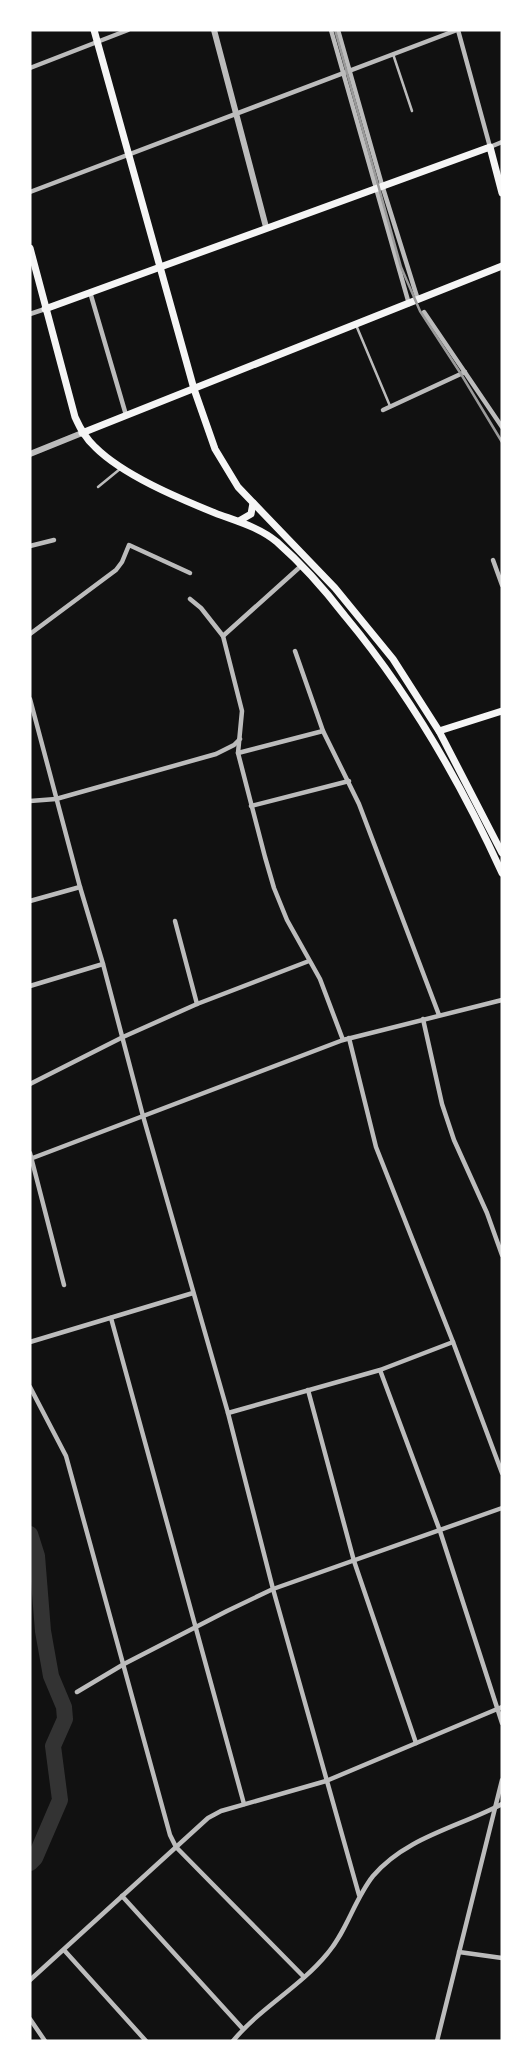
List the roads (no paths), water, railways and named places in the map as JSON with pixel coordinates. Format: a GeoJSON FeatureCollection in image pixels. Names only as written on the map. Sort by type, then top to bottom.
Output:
{"type":"FeatureCollection","features":[{"type":"Feature","properties":{"kind":"main road"},"geometry":{"type":"LineString","coordinates":[[94,30],[194,388],[215,449],[238,487],[335,588],[410,684],[439,731],[502,853]]}},
{"type":"Feature","properties":{"kind":"main road"},"geometry":{"type":"LineString","coordinates":[[45,309],[490,147],[502,193]]}},
{"type":"Feature","properties":{"kind":"main road"},"geometry":{"type":"LineString","coordinates":[[30,248],[75,417],[82,433],[95,448],[121,468],[192,503],[264,533],[289,553],[331,598],[413,706],[484,833],[502,873]]}},
{"type":"Feature","properties":{"kind":"main road"},"geometry":{"type":"LineString","coordinates":[[82,433],[502,266]]}},
{"type":"Feature","properties":{"kind":"main road"},"geometry":{"type":"LineString","coordinates":[[490,271],[502,273]]}},
{"type":"Feature","properties":{"kind":"main road"},"geometry":{"type":"LineString","coordinates":[[239,521],[251,514],[253,503]]}},
{"type":"Feature","properties":{"kind":"main road"},"geometry":{"type":"LineString","coordinates":[[264,533],[265,524],[272,521]]}},
{"type":"Feature","properties":{"kind":"main road"},"geometry":{"type":"LineString","coordinates":[[439,731],[502,711]]}},
{"type":"Feature","properties":{"kind":"street"},"geometry":{"type":"LineString","coordinates":[[30,68],[128,30]]}},
{"type":"Feature","properties":{"kind":"street"},"geometry":{"type":"LineString","coordinates":[[214,30],[266,227]]}},
{"type":"Feature","properties":{"kind":"street"},"geometry":{"type":"LineString","coordinates":[[331,30],[379,187],[418,300]]}},
{"type":"Feature","properties":{"kind":"street"},"geometry":{"type":"LineString","coordinates":[[338,30],[409,304]]}},
{"type":"Feature","properties":{"kind":"street"},"geometry":{"type":"LineString","coordinates":[[30,192],[458,30],[490,147],[502,142]]}},
{"type":"Feature","properties":{"kind":"street"},"geometry":{"type":"LineString","coordinates":[[90,291],[126,415]]}},
{"type":"Feature","properties":{"kind":"street"},"geometry":{"type":"LineString","coordinates":[[30,314],[45,309]]}},
{"type":"Feature","properties":{"kind":"street"},"geometry":{"type":"LineString","coordinates":[[424,312],[502,427]]}},
{"type":"Feature","properties":{"kind":"street"},"geometry":{"type":"LineString","coordinates":[[383,410],[465,372]]}},
{"type":"Feature","properties":{"kind":"street"},"geometry":{"type":"LineString","coordinates":[[30,454],[82,433]]}},
{"type":"Feature","properties":{"kind":"street"},"geometry":{"type":"LineString","coordinates":[[30,546],[54,540]]}},
{"type":"Feature","properties":{"kind":"street"},"geometry":{"type":"LineString","coordinates":[[30,634],[116,570],[129,545],[190,573]]}},
{"type":"Feature","properties":{"kind":"street"},"geometry":{"type":"LineString","coordinates":[[494,560],[502,585]]}},
{"type":"Feature","properties":{"kind":"street"},"geometry":{"type":"LineString","coordinates":[[223,636],[301,566]]}},
{"type":"Feature","properties":{"kind":"street"},"geometry":{"type":"LineString","coordinates":[[190,599],[223,636],[242,711],[238,753],[274,888],[287,920],[320,979],[346,1039],[376,1147],[502,1473]]}},
{"type":"Feature","properties":{"kind":"street"},"geometry":{"type":"LineString","coordinates":[[295,651],[323,731],[349,781],[439,1015]]}},
{"type":"Feature","properties":{"kind":"street"},"geometry":{"type":"LineString","coordinates":[[30,699],[359,1895]]}},
{"type":"Feature","properties":{"kind":"street"},"geometry":{"type":"LineString","coordinates":[[238,753],[323,731]]}},
{"type":"Feature","properties":{"kind":"street"},"geometry":{"type":"LineString","coordinates":[[30,801],[56,799],[216,754],[234,745],[240,738]]}},
{"type":"Feature","properties":{"kind":"street"},"geometry":{"type":"LineString","coordinates":[[251,806],[349,781]]}},
{"type":"Feature","properties":{"kind":"street"},"geometry":{"type":"LineString","coordinates":[[30,901],[80,887]]}},
{"type":"Feature","properties":{"kind":"street"},"geometry":{"type":"LineString","coordinates":[[175,921],[197,1004]]}},
{"type":"Feature","properties":{"kind":"street"},"geometry":{"type":"LineString","coordinates":[[30,1084],[122,1037],[197,1004],[309,961]]}},
{"type":"Feature","properties":{"kind":"street"},"geometry":{"type":"LineString","coordinates":[[30,986],[103,964]]}},
{"type":"Feature","properties":{"kind":"street"},"geometry":{"type":"LineString","coordinates":[[64,1285],[30,1157],[346,1039],[502,1000]]}},
{"type":"Feature","properties":{"kind":"street"},"geometry":{"type":"LineString","coordinates":[[423,1019],[454,1140],[487,1213],[502,1255]]}},
{"type":"Feature","properties":{"kind":"street"},"geometry":{"type":"LineString","coordinates":[[30,1342],[194,1293]]}},
{"type":"Feature","properties":{"kind":"street"},"geometry":{"type":"LineString","coordinates":[[111,1318],[244,1804]]}},
{"type":"Feature","properties":{"kind":"street"},"geometry":{"type":"LineString","coordinates":[[228,1413],[380,1370],[453,1342]]}},
{"type":"Feature","properties":{"kind":"street"},"geometry":{"type":"LineString","coordinates":[[380,1370],[440,1531],[500,1708],[502,1723]]}},
{"type":"Feature","properties":{"kind":"street"},"geometry":{"type":"LineString","coordinates":[[30,1387],[66,1456],[170,1835],[176,1847],[304,1977]]}},
{"type":"Feature","properties":{"kind":"street"},"geometry":{"type":"LineString","coordinates":[[308,1390],[354,1561],[416,1743]]}},
{"type":"Feature","properties":{"kind":"street"},"geometry":{"type":"LineString","coordinates":[[77,1692],[124,1664],[274,1589],[502,1508]]}},
{"type":"Feature","properties":{"kind":"street"},"geometry":{"type":"LineString","coordinates":[[30,1979],[208,1818],[221,1811],[326,1780],[500,1708]]}},
{"type":"Feature","properties":{"kind":"street"},"geometry":{"type":"LineString","coordinates":[[437,2041],[502,1780]]}},
{"type":"Feature","properties":{"kind":"street"},"geometry":{"type":"LineString","coordinates":[[233,2041],[327,1954],[350,1917],[359,1895],[374,1874],[429,1835],[502,1804]]}},
{"type":"Feature","properties":{"kind":"street"},"geometry":{"type":"LineString","coordinates":[[122,1896],[243,2029]]}},
{"type":"Feature","properties":{"kind":"street"},"geometry":{"type":"LineString","coordinates":[[64,1950],[146,2041]]}},
{"type":"Feature","properties":{"kind":"street"},"geometry":{"type":"LineString","coordinates":[[459,1952],[502,1958]]}},
{"type":"Feature","properties":{"kind":"street"},"geometry":{"type":"LineString","coordinates":[[30,2018],[45,2041]]}},
{"type":"Feature","properties":{"kind":"lane"},"geometry":{"type":"LineString","coordinates":[[393,53],[412,111]]}},
{"type":"Feature","properties":{"kind":"lane"},"geometry":{"type":"LineString","coordinates":[[356,325],[390,406]]}},
{"type":"Feature","properties":{"kind":"lane"},"geometry":{"type":"LineString","coordinates":[[98,487],[121,468]]}},
{"type":"Feature","properties":{"kind":"waterway"},"geometry":{"type":"LineString","coordinates":[[30,1534],[37,1556],[43,1631],[51,1676],[64,1707],[65,1719],[53,1746],[60,1800],[35,1858],[30,1863]]}},
{"type":"Feature","properties":{"kind":"railway"},"geometry":{"type":"LineString","coordinates":[[335,30],[401,267],[420,311],[502,442]]}}]}
